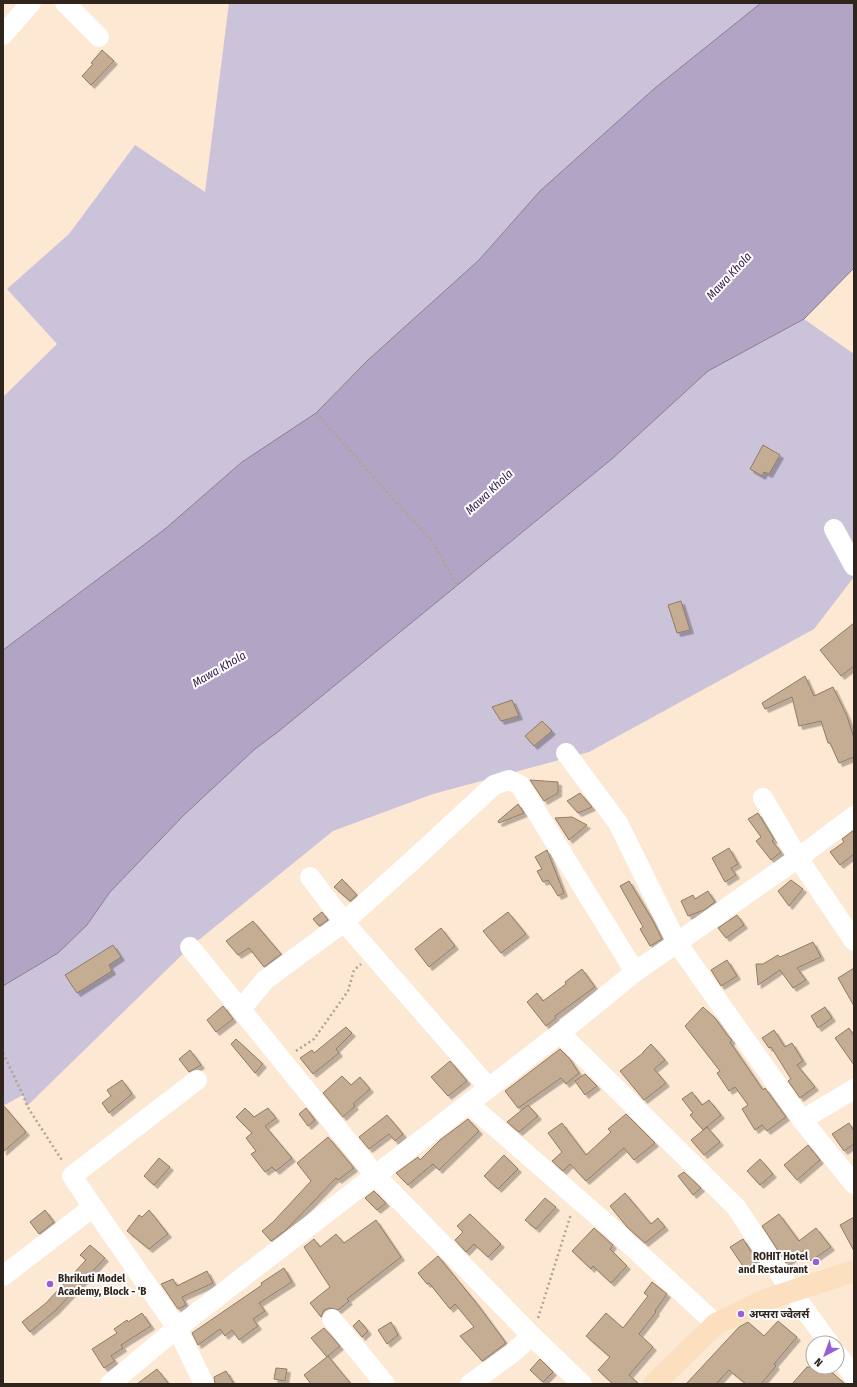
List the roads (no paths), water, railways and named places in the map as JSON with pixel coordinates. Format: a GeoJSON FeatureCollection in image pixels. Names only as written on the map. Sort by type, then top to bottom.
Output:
{"type":"FeatureCollection","features":[{"type":"Feature","properties":{"kind":"main road"},"geometry":{"type":"LineString","coordinates":[[654,1384],[716,1324],[768,1299],[854,1271]]}},
{"type":"Feature","properties":{"kind":"street"},"geometry":{"type":"LineString","coordinates":[[3,35],[31,3]]}},
{"type":"Feature","properties":{"kind":"street"},"geometry":{"type":"LineString","coordinates":[[65,3],[99,37]]}},
{"type":"Feature","properties":{"kind":"street"},"geometry":{"type":"LineString","coordinates":[[834,529],[854,566]]}},
{"type":"Feature","properties":{"kind":"street"},"geometry":{"type":"LineString","coordinates":[[566,753],[618,823],[677,943],[802,1120],[854,1184]]}},
{"type":"Feature","properties":{"kind":"street"},"geometry":{"type":"LineString","coordinates":[[241,1010],[265,980],[344,922],[494,785],[509,780],[520,785],[635,972]]}},
{"type":"Feature","properties":{"kind":"street"},"geometry":{"type":"LineString","coordinates":[[763,798],[798,858],[854,941]]}},
{"type":"Feature","properties":{"kind":"street"},"geometry":{"type":"LineString","coordinates":[[110,1384],[177,1328],[560,1034],[635,972],[798,858],[854,816]]}},
{"type":"Feature","properties":{"kind":"street"},"geometry":{"type":"LineString","coordinates":[[310,877],[344,922],[489,1088]]}},
{"type":"Feature","properties":{"kind":"street"},"geometry":{"type":"LineString","coordinates":[[190,947],[376,1176],[532,1336],[582,1384]]}},
{"type":"Feature","properties":{"kind":"street"},"geometry":{"type":"LineString","coordinates":[[560,1034],[736,1207],[792,1292],[823,1335]]}},
{"type":"Feature","properties":{"kind":"street"},"geometry":{"type":"LineString","coordinates":[[197,1080],[72,1176],[177,1328],[204,1384]]}},
{"type":"Feature","properties":{"kind":"street"},"geometry":{"type":"LineString","coordinates":[[802,1120],[854,1089]]}},
{"type":"Feature","properties":{"kind":"street"},"geometry":{"type":"LineString","coordinates":[[469,1104],[716,1324]]}},
{"type":"Feature","properties":{"kind":"street"},"geometry":{"type":"LineString","coordinates":[[3,1276],[92,1207]]}},
{"type":"Feature","properties":{"kind":"street"},"geometry":{"type":"LineString","coordinates":[[332,1319],[385,1384]]}},
{"type":"Feature","properties":{"kind":"street"},"geometry":{"type":"LineString","coordinates":[[470,1384],[511,1354],[532,1336]]}},
{"type":"Feature","properties":{"kind":"street"},"geometry":{"type":"LineString","coordinates":[[845,1364],[854,1376]]}},
{"type":"Feature","properties":{"kind":"water","name":"Mawa Khola"},"geometry":{"type":"Polygon","coordinates":[[[761,3],[854,3],[854,268],[804,319],[708,371],[613,458],[255,749],[184,815],[110,892],[87,925],[58,953],[3,986],[3,650],[165,529],[242,462],[316,413],[368,360],[479,260],[540,191],[655,88],[761,3]]]}},
{"type":"Feature","properties":{"kind":"place","name":"ROHIT Hotel and Restaurant"},"geometry":{"type":"Point","coordinates":[816,1262]}},
{"type":"Feature","properties":{"kind":"place","name":"Bhrikuti Model Academy, Block - 'B"},"geometry":{"type":"Point","coordinates":[50,1284]}},
{"type":"Feature","properties":{"kind":"place","name":"अप्सरा ज्वेलर्स"},"geometry":{"type":"Point","coordinates":[741,1314]}}]}
